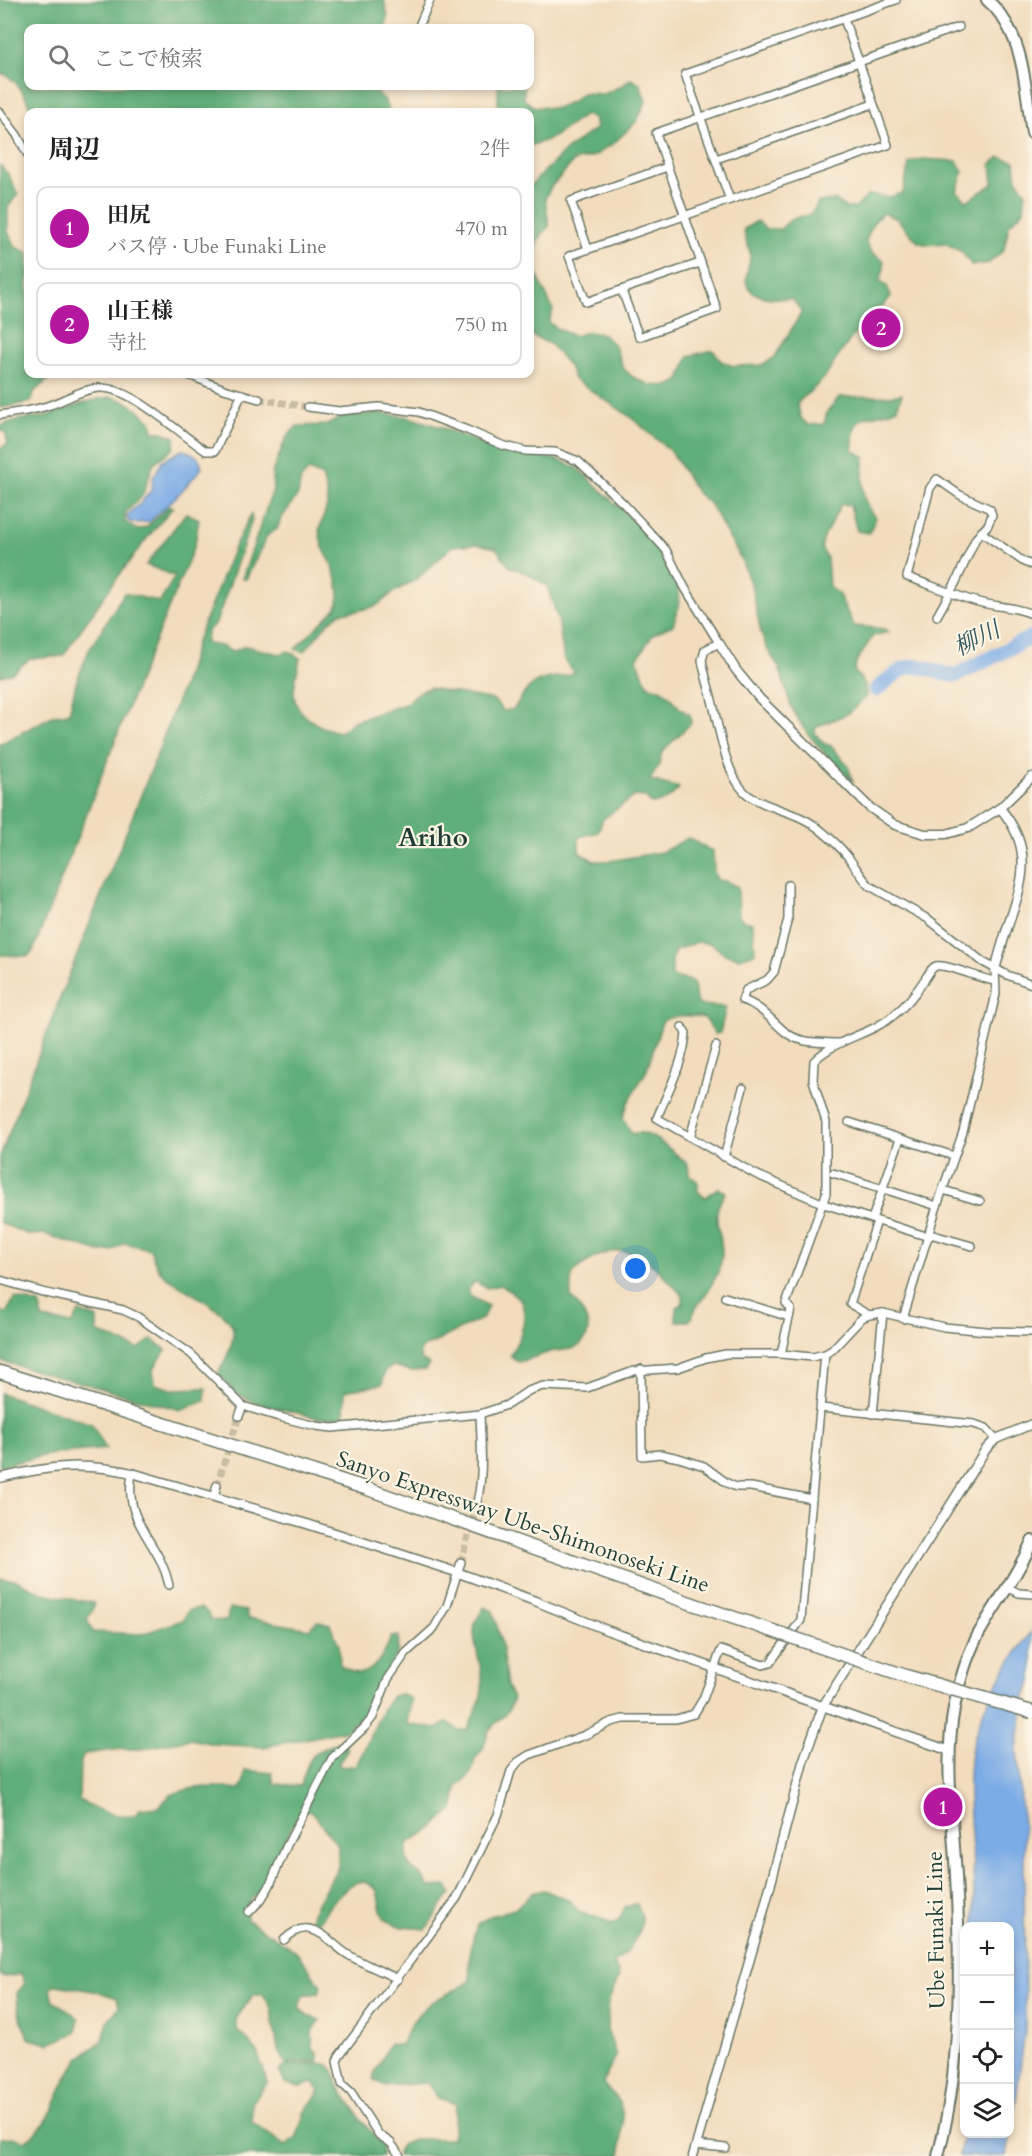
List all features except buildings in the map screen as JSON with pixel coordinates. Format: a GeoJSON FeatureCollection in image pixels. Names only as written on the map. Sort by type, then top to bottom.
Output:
{"type":"FeatureCollection","features":[{"type":"Feature","properties":{"kind":"highway","name":"Sanyo Expressway Ube-Shimonoseki Line"},"geometry":{"type":"LineString","coordinates":[[0,1372],[365,1488],[693,1604],[906,1676],[1032,1712]]}},
{"type":"Feature","properties":{"kind":"main road"},"geometry":{"type":"LineString","coordinates":[[993,2],[1016,40],[1032,133]]}},
{"type":"Feature","properties":{"kind":"main road","name":"Ube Funaki Line"},"geometry":{"type":"LineString","coordinates":[[938,2156],[948,2108],[957,2037],[959,1996],[956,1881],[949,1777],[954,1710],[969,1656],[978,1637],[1020,1569],[1032,1540]]}},
{"type":"Feature","properties":{"kind":"street"},"geometry":{"type":"LineString","coordinates":[[420,24],[430,0]]}},
{"type":"Feature","properties":{"kind":"street"},"geometry":{"type":"LineString","coordinates":[[730,200],[686,74],[896,0]]}},
{"type":"Feature","properties":{"kind":"street"},"geometry":{"type":"LineString","coordinates":[[700,263],[586,302],[569,256],[888,145],[844,19]]}},
{"type":"Feature","properties":{"kind":"street"},"geometry":{"type":"LineString","coordinates":[[622,291],[639,337],[717,309],[656,133],[958,27]]}},
{"type":"Feature","properties":{"kind":"street"},"geometry":{"type":"LineString","coordinates":[[716,159],[873,104]]}},
{"type":"Feature","properties":{"kind":"street"},"geometry":{"type":"LineString","coordinates":[[0,112],[24,148]]}},
{"type":"Feature","properties":{"kind":"street"},"geometry":{"type":"LineString","coordinates":[[588,249],[571,201],[667,167]]}},
{"type":"Feature","properties":{"kind":"street"},"geometry":{"type":"LineString","coordinates":[[196,378],[260,399]]}},
{"type":"Feature","properties":{"kind":"street"},"geometry":{"type":"LineString","coordinates":[[0,415],[49,406],[83,391],[98,388],[112,389],[140,403],[206,451],[215,451],[242,394]]}},
{"type":"Feature","properties":{"kind":"street"},"geometry":{"type":"LineString","coordinates":[[308,407],[339,411],[379,407],[419,412],[502,445],[525,451],[555,452],[578,461],[624,504],[666,549],[685,588],[735,670],[759,698],[885,820],[915,833],[946,834],[968,828],[1000,808],[1032,777]]}},
{"type":"Feature","properties":{"kind":"street"},"geometry":{"type":"LineString","coordinates":[[937,616],[950,593],[969,551],[992,519],[990,509],[960,495],[937,479],[930,488],[907,577],[950,593],[980,603],[1012,607],[1032,614]]}},
{"type":"Feature","properties":{"kind":"street"},"geometry":{"type":"LineString","coordinates":[[981,532],[1024,562],[1032,565]]}},
{"type":"Feature","properties":{"kind":"street"},"geometry":{"type":"LineString","coordinates":[[719,643],[703,652],[702,660],[718,730],[731,769],[740,787],[748,796],[816,827],[846,854],[870,886],[928,919],[995,969],[1032,984]]}},
{"type":"Feature","properties":{"kind":"street"},"geometry":{"type":"LineString","coordinates":[[903,1319],[937,1206],[963,1132],[991,1021],[996,994],[995,969],[1023,880],[1024,860],[1018,834],[1000,808]]}},
{"type":"Feature","properties":{"kind":"street"},"geometry":{"type":"LineString","coordinates":[[788,885],[788,919],[774,972],[767,980],[746,990],[742,1000],[754,1005],[776,1022],[784,1032],[808,1042],[840,1043]]}},
{"type":"Feature","properties":{"kind":"street"},"geometry":{"type":"LineString","coordinates":[[781,1354],[791,1310],[786,1303],[809,1235],[824,1204],[827,1181],[826,1122],[815,1089],[812,1070],[814,1061],[823,1052],[893,1017],[935,966],[943,966],[985,980],[995,981]]}},
{"type":"Feature","properties":{"kind":"street"},"geometry":{"type":"LineString","coordinates":[[682,1027],[686,1033],[685,1040],[674,1078],[657,1118],[755,1174],[824,1204],[972,1246]]}},
{"type":"Feature","properties":{"kind":"street"},"geometry":{"type":"LineString","coordinates":[[690,1137],[716,1046]]}},
{"type":"Feature","properties":{"kind":"street"},"geometry":{"type":"LineString","coordinates":[[724,1156],[743,1088]]}},
{"type":"Feature","properties":{"kind":"street"},"geometry":{"type":"LineString","coordinates":[[849,1122],[954,1156]]}},
{"type":"Feature","properties":{"kind":"street"},"geometry":{"type":"LineString","coordinates":[[869,1315],[850,1304],[900,1139]]}},
{"type":"Feature","properties":{"kind":"street"},"geometry":{"type":"LineString","coordinates":[[833,1173],[937,1206]]}},
{"type":"Feature","properties":{"kind":"street"},"geometry":{"type":"LineString","coordinates":[[943,1190],[980,1201]]}},
{"type":"Feature","properties":{"kind":"street"},"geometry":{"type":"LineString","coordinates":[[0,1280],[46,1293],[105,1305],[138,1317],[191,1354],[243,1406],[279,1418],[332,1428],[480,1414],[507,1405],[528,1391],[543,1386],[587,1388],[641,1369],[678,1368],[726,1354],[781,1354],[812,1357],[832,1350],[862,1318],[883,1313],[944,1327],[1032,1332]]}},
{"type":"Feature","properties":{"kind":"street"},"geometry":{"type":"LineString","coordinates":[[725,1297],[789,1317]]}},
{"type":"Feature","properties":{"kind":"street"},"geometry":{"type":"LineString","coordinates":[[873,1414],[883,1313]]}},
{"type":"Feature","properties":{"kind":"street"},"geometry":{"type":"LineString","coordinates":[[400,2156],[391,2143],[379,2135],[351,2092],[342,2084],[337,2061],[457,1898],[498,1815],[511,1771],[518,1762],[529,1755],[585,1735],[611,1722],[623,1719],[676,1719],[694,1714],[703,1699],[721,1650],[763,1665],[770,1663],[801,1620],[825,1354]]}},
{"type":"Feature","properties":{"kind":"street"},"geometry":{"type":"LineString","coordinates":[[641,1369],[642,1456],[660,1454],[679,1458],[704,1467],[736,1487],[751,1487],[812,1499]]}},
{"type":"Feature","properties":{"kind":"street"},"geometry":{"type":"LineString","coordinates":[[239,1416],[243,1406]]}},
{"type":"Feature","properties":{"kind":"street"},"geometry":{"type":"LineString","coordinates":[[820,1408],[974,1424],[986,1428],[996,1439]]}},
{"type":"Feature","properties":{"kind":"street"},"geometry":{"type":"LineString","coordinates":[[477,1502],[482,1462],[480,1414]]}},
{"type":"Feature","properties":{"kind":"street"},"geometry":{"type":"LineString","coordinates":[[693,2156],[762,1917],[803,1762],[822,1706],[986,1449],[996,1439],[1032,1424]]}},
{"type":"Feature","properties":{"kind":"street"},"geometry":{"type":"LineString","coordinates":[[0,1478],[43,1468],[77,1465],[103,1466],[132,1473],[459,1573],[609,1631],[950,1751]]}},
{"type":"Feature","properties":{"kind":"street"},"geometry":{"type":"LineString","coordinates":[[132,1473],[129,1488],[137,1523],[160,1558],[166,1570],[169,1585]]}},
{"type":"Feature","properties":{"kind":"street"},"geometry":{"type":"LineString","coordinates":[[214,1497],[217,1485]]}},
{"type":"Feature","properties":{"kind":"street"},"geometry":{"type":"LineString","coordinates":[[249,1912],[261,1900],[332,1758],[373,1717],[388,1678],[406,1653],[434,1628],[447,1606],[461,1562]]}},
{"type":"Feature","properties":{"kind":"street"},"geometry":{"type":"LineString","coordinates":[[1008,1588],[1020,1593],[1032,1594]]}},
{"type":"Feature","properties":{"kind":"street"},"geometry":{"type":"LineString","coordinates":[[284,1940],[300,1929],[307,1928],[327,1937],[357,1960],[398,1979]]}},
{"type":"Feature","properties":{"kind":"street"},"geometry":{"type":"LineString","coordinates":[[696,2145],[726,2148]]}},
{"type":"Feature","properties":{"kind":"green space"},"geometry":{"type":"Polygon","coordinates":[[[0,0],[384,0],[388,17],[386,24],[24,24],[24,90],[372,90],[384,99],[387,108],[30,108],[16,83],[0,73],[0,0]]]}},
{"type":"Feature","properties":{"kind":"green space"},"geometry":{"type":"Polygon","coordinates":[[[630,79],[640,83],[646,102],[637,121],[613,144],[594,156],[574,161],[551,187],[545,199],[549,226],[540,237],[534,258],[534,182],[566,150],[596,128],[594,118],[585,115],[552,138],[534,145],[534,108],[498,108],[498,90],[524,90],[524,99],[535,107],[557,108],[573,101],[582,93],[604,94],[630,79]]]}},
{"type":"Feature","properties":{"kind":"green space"},"geometry":{"type":"Polygon","coordinates":[[[1000,157],[1015,161],[1017,179],[1026,193],[1024,210],[1009,225],[1004,250],[989,263],[972,266],[962,252],[945,243],[928,245],[918,242],[897,219],[883,213],[873,223],[866,241],[871,252],[884,261],[880,281],[887,286],[891,296],[852,338],[823,379],[797,404],[801,418],[808,425],[824,424],[827,412],[839,397],[902,394],[897,408],[864,418],[855,427],[853,451],[865,456],[864,497],[876,518],[869,533],[857,531],[850,505],[841,504],[821,548],[827,558],[829,587],[838,593],[854,626],[885,629],[889,632],[873,636],[857,660],[854,671],[865,684],[866,697],[849,713],[816,727],[815,733],[823,743],[831,746],[848,766],[853,782],[804,729],[791,707],[779,667],[767,649],[761,633],[752,588],[740,557],[709,503],[697,493],[672,453],[632,418],[574,379],[569,366],[550,344],[534,337],[534,258],[538,277],[553,310],[549,322],[556,328],[574,336],[588,332],[603,334],[615,346],[623,368],[633,377],[650,385],[668,386],[679,381],[689,356],[713,350],[721,361],[733,366],[761,365],[774,358],[802,312],[792,299],[765,297],[752,292],[748,287],[746,281],[750,254],[744,229],[757,221],[766,229],[781,229],[789,221],[812,212],[818,202],[836,200],[846,208],[856,208],[868,195],[888,197],[903,193],[909,163],[922,159],[957,161],[963,172],[957,191],[967,201],[993,184],[991,164],[1000,157]]]}},
{"type":"Feature","properties":{"kind":"green space"},"geometry":{"type":"Polygon","coordinates":[[[0,165],[8,174],[18,194],[8,207],[8,232],[16,247],[24,251],[24,378],[50,378],[34,392],[31,402],[0,408],[0,165]]]}},
{"type":"Feature","properties":{"kind":"green space"},"geometry":{"type":"Polygon","coordinates":[[[110,397],[122,400],[137,409],[151,421],[153,432],[163,432],[175,437],[174,448],[154,463],[142,496],[125,513],[125,522],[137,530],[147,527],[169,506],[173,507],[129,561],[63,656],[30,659],[12,673],[0,676],[0,449],[8,443],[5,432],[0,430],[0,427],[16,420],[46,416],[85,402],[110,397]]]}},
{"type":"Feature","properties":{"kind":"green space"},"geometry":{"type":"Polygon","coordinates":[[[378,413],[408,417],[441,427],[490,447],[558,460],[577,468],[646,532],[679,588],[679,606],[673,625],[653,634],[637,659],[649,686],[663,691],[679,707],[690,714],[691,723],[662,752],[659,765],[650,780],[679,788],[666,799],[651,804],[645,797],[635,796],[603,819],[598,832],[579,837],[579,852],[594,861],[609,861],[662,852],[688,838],[713,851],[717,880],[738,887],[739,916],[744,921],[753,923],[755,953],[740,958],[724,954],[712,944],[698,942],[675,950],[672,959],[672,977],[688,980],[694,984],[696,1001],[699,1005],[726,1007],[720,1033],[715,1034],[705,1018],[700,1017],[677,1016],[662,1022],[647,1070],[628,1103],[623,1118],[632,1134],[641,1133],[653,1137],[688,1164],[689,1174],[698,1182],[698,1192],[706,1197],[718,1188],[726,1192],[720,1201],[717,1216],[722,1255],[717,1275],[689,1321],[676,1321],[676,1307],[683,1303],[683,1296],[653,1265],[632,1253],[620,1251],[606,1253],[579,1267],[573,1274],[571,1297],[583,1312],[588,1325],[586,1337],[582,1343],[571,1349],[550,1352],[518,1362],[510,1355],[524,1321],[520,1300],[501,1285],[487,1288],[475,1282],[467,1289],[470,1296],[488,1306],[482,1319],[419,1351],[421,1360],[429,1364],[425,1370],[411,1371],[393,1366],[386,1369],[382,1384],[345,1391],[344,1417],[318,1418],[256,1403],[235,1393],[218,1374],[232,1340],[233,1329],[229,1321],[212,1306],[167,1278],[155,1263],[150,1249],[124,1243],[112,1251],[100,1252],[44,1234],[30,1235],[0,1223],[0,1157],[63,990],[151,770],[186,677],[196,643],[235,545],[251,514],[252,520],[216,623],[207,631],[206,643],[224,647],[232,652],[245,646],[280,654],[289,651],[300,658],[294,687],[295,700],[303,714],[325,728],[340,732],[354,721],[405,704],[419,692],[429,688],[494,700],[503,711],[514,709],[525,691],[534,683],[547,678],[567,676],[574,672],[564,660],[558,619],[547,586],[527,573],[510,567],[496,548],[476,544],[453,546],[417,579],[376,606],[340,613],[327,624],[304,652],[295,649],[337,607],[339,597],[338,583],[322,545],[319,531],[327,506],[327,494],[322,476],[309,470],[301,479],[298,495],[281,519],[277,529],[267,536],[246,579],[242,579],[273,489],[272,473],[286,438],[297,426],[327,425],[342,417],[378,413]]]}},
{"type":"Feature","properties":{"kind":"green space"},"geometry":{"type":"Polygon","coordinates":[[[186,513],[199,519],[195,544],[136,687],[33,951],[28,956],[0,955],[0,744],[54,715],[69,713],[76,683],[88,652],[124,593],[160,602],[175,576],[146,565],[186,513]]]}},
{"type":"Feature","properties":{"kind":"green space"},"geometry":{"type":"Polygon","coordinates":[[[15,1298],[40,1304],[42,1319],[73,1324],[79,1312],[97,1318],[97,1332],[138,1349],[152,1339],[166,1350],[153,1370],[155,1384],[172,1389],[206,1388],[205,1401],[180,1410],[0,1361],[0,1312],[6,1313],[15,1298]]]}},
{"type":"Feature","properties":{"kind":"green space"},"geometry":{"type":"Polygon","coordinates":[[[0,1393],[92,1424],[106,1449],[52,1454],[0,1466],[0,1393]]]}},
{"type":"Feature","properties":{"kind":"green space"},"geometry":{"type":"Polygon","coordinates":[[[0,1578],[16,1580],[42,1593],[94,1603],[87,1619],[93,1632],[142,1634],[183,1620],[189,1610],[201,1608],[207,1612],[211,1620],[227,1621],[229,1608],[246,1611],[248,1618],[309,1629],[317,1621],[330,1624],[339,1645],[340,1665],[360,1673],[372,1668],[386,1649],[391,1637],[399,1636],[398,1652],[379,1685],[367,1713],[344,1731],[264,1747],[214,1744],[190,1739],[142,1749],[84,1754],[80,1763],[79,1800],[99,1810],[127,1816],[135,1815],[140,1809],[159,1807],[171,1795],[189,1789],[214,1787],[239,1789],[244,1783],[245,1770],[272,1773],[274,1784],[301,1786],[306,1767],[314,1755],[344,1740],[347,1751],[338,1764],[342,1767],[356,1766],[383,1709],[392,1696],[401,1694],[411,1699],[407,1724],[437,1729],[448,1722],[458,1730],[467,1730],[478,1706],[482,1690],[474,1638],[475,1624],[484,1607],[493,1611],[501,1641],[507,1686],[513,1698],[509,1710],[489,1730],[483,1749],[475,1759],[471,1774],[457,1787],[454,1808],[430,1830],[409,1842],[407,1861],[413,1870],[422,1876],[428,1887],[447,1886],[451,1893],[426,1929],[402,1927],[385,1920],[377,1890],[364,1882],[357,1882],[344,1890],[318,1923],[311,1919],[317,1903],[338,1867],[338,1846],[311,1811],[300,1812],[276,1857],[265,1884],[246,1906],[247,1920],[289,1946],[299,1955],[321,1986],[319,1993],[303,1995],[299,2007],[307,2016],[320,2020],[312,2033],[313,2049],[318,2054],[318,2061],[286,2064],[278,2049],[270,2005],[263,1995],[253,1995],[236,2019],[238,2032],[250,2042],[258,2054],[267,2083],[252,2103],[252,2122],[285,2146],[297,2136],[305,2111],[320,2091],[312,2083],[300,2087],[285,2083],[279,2071],[286,2066],[320,2063],[329,2065],[334,2071],[338,2085],[365,2125],[382,2145],[382,2156],[0,2156],[0,2138],[13,2137],[24,2141],[45,2123],[65,2080],[79,2058],[102,2041],[108,2021],[119,2007],[117,1998],[99,1992],[56,1985],[50,1989],[53,2001],[79,2019],[76,2033],[49,2044],[30,2039],[22,2023],[18,2005],[17,1993],[25,1983],[21,1974],[6,1977],[0,1975],[0,1578]]]}},
{"type":"Feature","properties":{"kind":"green space"},"geometry":{"type":"Polygon","coordinates":[[[544,1890],[570,1901],[580,1913],[602,1918],[612,1924],[619,1919],[625,1907],[637,1904],[642,1918],[637,1937],[614,1963],[619,1976],[609,2000],[607,2029],[616,2056],[603,2083],[618,2099],[621,2108],[623,2121],[621,2156],[397,2156],[401,2145],[413,2139],[452,2139],[456,2104],[438,2098],[427,2083],[385,2086],[373,2079],[389,2044],[401,2045],[418,2014],[430,2004],[471,1980],[469,1959],[477,1924],[490,1916],[515,1909],[531,1893],[544,1890]]]}},
{"type":"Feature","properties":{"kind":"water"},"geometry":{"type":"Polygon","coordinates":[[[182,450],[195,456],[202,468],[149,522],[128,521],[127,515],[152,489],[153,478],[162,461],[182,450]]]}},
{"type":"Feature","properties":{"kind":"water"},"geometry":{"type":"Polygon","coordinates":[[[1032,1631],[1032,1680],[1025,1696],[1017,1749],[1024,1838],[1025,2030],[1014,2110],[1014,1922],[975,1922],[969,1779],[971,1751],[984,1709],[1005,1669],[1032,1631]]]}},
{"type":"Feature","properties":{"kind":"water"},"geometry":{"type":"Polygon","coordinates":[[[962,2138],[1009,2138],[1006,2156],[959,2156],[962,2138]]]}},
{"type":"Feature","properties":{"kind":"waterway","name":"柳川"},"geometry":{"type":"LineString","coordinates":[[876,690],[894,675],[907,668],[921,667],[957,675],[1032,637]]}},
{"type":"Feature","properties":{"kind":"tunnel"},"geometry":{"type":"LineString","coordinates":[[259,399],[308,407]]}},
{"type":"Feature","properties":{"kind":"tunnel"},"geometry":{"type":"LineString","coordinates":[[217,1485],[239,1416]]}},
{"type":"Feature","properties":{"kind":"tunnel"},"geometry":{"type":"LineString","coordinates":[[461,1562],[477,1502]]}},
{"type":"Feature","properties":{"kind":"place","name":"山王様"},"geometry":{"type":"Point","coordinates":[881,328]}},
{"type":"Feature","properties":{"kind":"place","name":"田尻"},"geometry":{"type":"Point","coordinates":[943,1807]}},
{"type":"Feature","properties":{"kind":"district","name":"Ariho"},"geometry":{"type":"Point","coordinates":[433,837]}}]}
